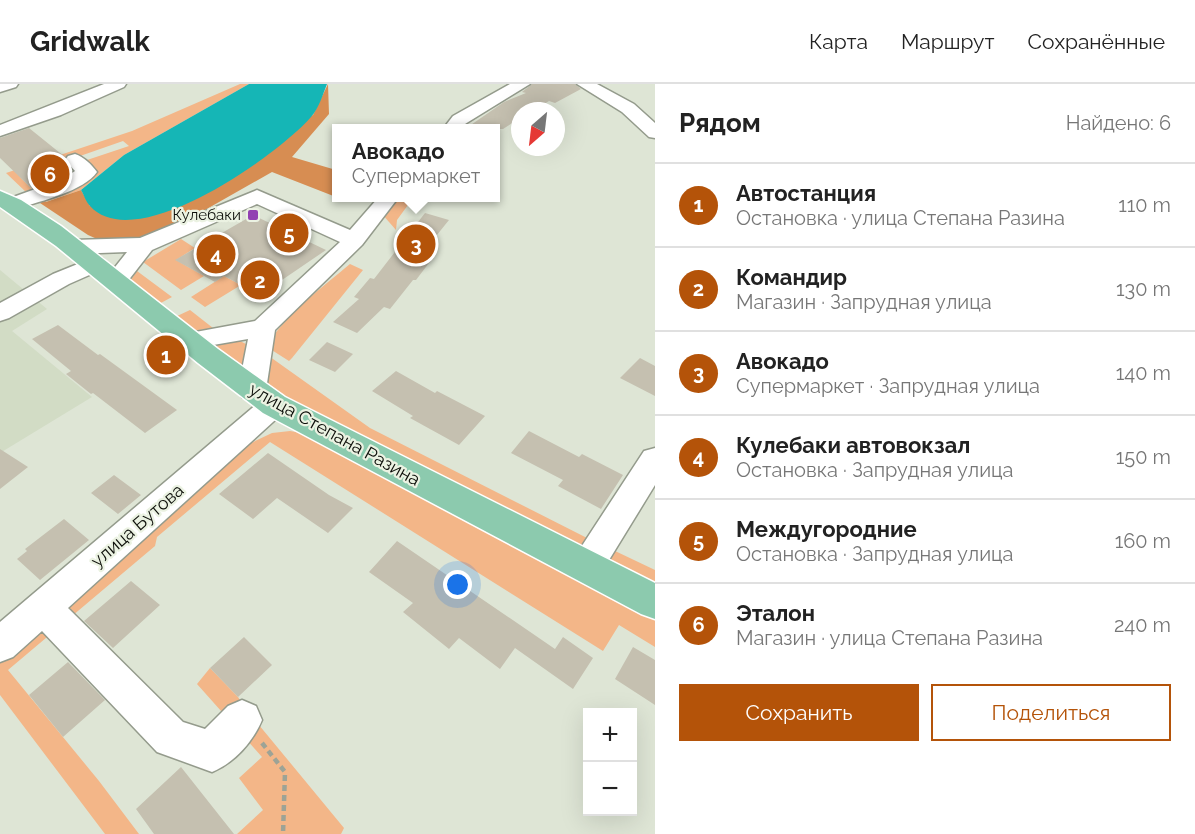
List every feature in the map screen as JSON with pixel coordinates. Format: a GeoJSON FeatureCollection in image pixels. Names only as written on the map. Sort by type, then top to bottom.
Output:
{"type":"FeatureCollection","features":[{"type":"Feature","properties":{"kind":"main road","name":"улица Степана Разина"},"geometry":{"type":"LineString","coordinates":[[4,198],[73,247],[263,397],[586,568],[655,602]]}},
{"type":"Feature","properties":{"kind":"street"},"geometry":{"type":"LineString","coordinates":[[0,87],[10,84]]}},
{"type":"Feature","properties":{"kind":"street"},"geometry":{"type":"LineString","coordinates":[[0,131],[118,84]]}},
{"type":"Feature","properties":{"kind":"street"},"geometry":{"type":"LineString","coordinates":[[456,124],[459,120],[522,84]]}},
{"type":"Feature","properties":{"kind":"street"},"geometry":{"type":"LineString","coordinates":[[585,84],[627,108],[655,133]]}},
{"type":"Feature","properties":{"kind":"street"},"geometry":{"type":"LineString","coordinates":[[627,108],[646,105]]}},
{"type":"Feature","properties":{"kind":"street"},"geometry":{"type":"LineString","coordinates":[[4,198],[70,183],[87,172],[75,160]]}},
{"type":"Feature","properties":{"kind":"street"},"geometry":{"type":"LineString","coordinates":[[0,313],[61,279],[105,273],[144,245],[257,196],[354,240]]}},
{"type":"Feature","properties":{"kind":"street"},"geometry":{"type":"LineString","coordinates":[[190,341],[263,328],[354,240],[385,202]]}},
{"type":"Feature","properties":{"kind":"street"},"geometry":{"type":"LineString","coordinates":[[73,247],[144,245]]}},
{"type":"Feature","properties":{"kind":"street"},"geometry":{"type":"LineString","coordinates":[[263,328],[263,397]]}},
{"type":"Feature","properties":{"kind":"street","name":"улица Бутова"},"geometry":{"type":"LineString","coordinates":[[0,645],[43,608],[263,397]]}},
{"type":"Feature","properties":{"kind":"street"},"geometry":{"type":"LineString","coordinates":[[586,568],[655,459]]}},
{"type":"Feature","properties":{"kind":"street"},"geometry":{"type":"LineString","coordinates":[[43,608],[171,738],[212,752],[242,720]]}},
{"type":"Feature","properties":{"kind":"path"},"geometry":{"type":"LineString","coordinates":[[242,720],[285,772],[283,834]]}},
{"type":"Feature","properties":{"kind":"shaded area"},"geometry":{"type":"Polygon","coordinates":[[[240,84],[249,84],[124,155],[81,190],[44,201],[71,192],[97,173],[84,161],[129,146],[123,141],[20,177],[34,191],[27,193],[6,173],[132,131],[240,84]]]}},
{"type":"Feature","properties":{"kind":"shaded area"},"geometry":{"type":"Polygon","coordinates":[[[328,84],[329,114],[292,157],[332,169],[332,195],[272,172],[205,210],[137,242],[104,242],[88,235],[34,199],[40,197],[46,202],[81,190],[90,206],[313,115],[328,84]]]}},
{"type":"Feature","properties":{"kind":"shaded area"},"geometry":{"type":"Polygon","coordinates":[[[390,202],[410,202],[397,220],[396,230],[382,214],[390,202]]]}},
{"type":"Feature","properties":{"kind":"shaded area"},"geometry":{"type":"Polygon","coordinates":[[[181,239],[195,248],[176,260],[204,276],[181,290],[143,262],[181,239]]]}},
{"type":"Feature","properties":{"kind":"shaded area"},"geometry":{"type":"Polygon","coordinates":[[[350,264],[363,270],[289,361],[267,347],[282,325],[293,314],[350,264]]]}},
{"type":"Feature","properties":{"kind":"shaded area"},"geometry":{"type":"Polygon","coordinates":[[[0,270],[47,309],[12,331],[92,397],[0,453],[0,270]]]}},
{"type":"Feature","properties":{"kind":"shaded area"},"geometry":{"type":"Polygon","coordinates":[[[137,271],[172,297],[159,304],[130,281],[137,271]]]}},
{"type":"Feature","properties":{"kind":"shaded area"},"geometry":{"type":"Polygon","coordinates":[[[224,276],[241,285],[205,307],[191,297],[224,276]]]}},
{"type":"Feature","properties":{"kind":"shaded area"},"geometry":{"type":"Polygon","coordinates":[[[190,310],[213,328],[193,331],[175,317],[190,310]]]}},
{"type":"Feature","properties":{"kind":"shaded area"},"geometry":{"type":"Polygon","coordinates":[[[234,338],[248,345],[245,374],[208,344],[234,338]]]}},
{"type":"Feature","properties":{"kind":"shaded area"},"geometry":{"type":"Polygon","coordinates":[[[266,354],[370,428],[589,539],[584,549],[286,403],[264,386],[266,354]]]}},
{"type":"Feature","properties":{"kind":"shaded area"},"geometry":{"type":"Polygon","coordinates":[[[290,431],[312,435],[655,607],[655,647],[619,625],[603,651],[270,442],[157,537],[155,546],[8,670],[99,781],[139,834],[105,834],[0,695],[0,662],[249,444],[272,433],[290,431]]]}},
{"type":"Feature","properties":{"kind":"shaded area"},"geometry":{"type":"Polygon","coordinates":[[[613,550],[655,570],[655,585],[608,561],[613,550]]]}},
{"type":"Feature","properties":{"kind":"shaded area"},"geometry":{"type":"Polygon","coordinates":[[[210,668],[238,697],[344,828],[341,834],[237,834],[263,810],[239,778],[262,757],[197,684],[210,668]]]}},
{"type":"Feature","properties":{"kind":"water"},"geometry":{"type":"Polygon","coordinates":[[[249,84],[327,84],[314,113],[294,134],[239,175],[206,194],[172,210],[139,219],[111,218],[90,206],[81,190],[124,155],[249,84]]]}},
{"type":"Feature","properties":{"kind":"building"},"geometry":{"type":"Polygon","coordinates":[[[532,84],[575,84],[581,89],[557,102],[511,102],[511,124],[503,129],[500,129],[500,124],[472,124],[504,102],[526,93],[522,92],[532,84]]]}},
{"type":"Feature","properties":{"kind":"building"},"geometry":{"type":"Polygon","coordinates":[[[29,128],[65,157],[63,162],[72,171],[31,188],[0,158],[0,138],[29,128]]]}},
{"type":"Feature","properties":{"kind":"building"},"geometry":{"type":"Polygon","coordinates":[[[425,213],[449,220],[420,256],[432,259],[416,280],[413,280],[390,309],[384,307],[357,333],[333,322],[359,299],[354,297],[370,278],[374,279],[425,213]]]}},
{"type":"Feature","properties":{"kind":"building"},"geometry":{"type":"Polygon","coordinates":[[[253,215],[326,250],[260,295],[224,276],[215,282],[175,260],[253,215]]]}},
{"type":"Feature","properties":{"kind":"building"},"geometry":{"type":"Polygon","coordinates":[[[58,325],[177,410],[145,433],[66,374],[71,371],[32,339],[58,325]]]}},
{"type":"Feature","properties":{"kind":"building"},"geometry":{"type":"Polygon","coordinates":[[[327,342],[353,354],[335,372],[309,360],[327,342]]]}},
{"type":"Feature","properties":{"kind":"building"},"geometry":{"type":"Polygon","coordinates":[[[640,358],[655,366],[655,396],[620,378],[640,358]]]}},
{"type":"Feature","properties":{"kind":"building"},"geometry":{"type":"Polygon","coordinates":[[[396,371],[435,393],[437,391],[485,416],[459,445],[410,418],[413,416],[372,391],[396,371]]]}},
{"type":"Feature","properties":{"kind":"building"},"geometry":{"type":"Polygon","coordinates":[[[529,431],[579,457],[582,454],[623,475],[601,509],[558,486],[563,480],[511,453],[529,431]]]}},
{"type":"Feature","properties":{"kind":"building"},"geometry":{"type":"Polygon","coordinates":[[[0,449],[28,467],[0,489],[0,449]]]}},
{"type":"Feature","properties":{"kind":"building"},"geometry":{"type":"Polygon","coordinates":[[[268,453],[329,495],[353,508],[328,533],[277,498],[253,519],[219,494],[268,453]]]}},
{"type":"Feature","properties":{"kind":"building"},"geometry":{"type":"Polygon","coordinates":[[[114,475],[141,495],[118,514],[91,493],[114,475]]]}},
{"type":"Feature","properties":{"kind":"building"},"geometry":{"type":"Polygon","coordinates":[[[64,519],[89,540],[40,580],[17,559],[27,551],[25,549],[64,519]]]}},
{"type":"Feature","properties":{"kind":"building"},"geometry":{"type":"Polygon","coordinates":[[[397,541],[555,649],[563,637],[593,658],[573,689],[515,648],[500,669],[459,638],[449,649],[403,612],[413,603],[369,572],[397,541]]]}},
{"type":"Feature","properties":{"kind":"building"},"geometry":{"type":"Polygon","coordinates":[[[131,581],[160,605],[113,648],[84,621],[131,581]]]}},
{"type":"Feature","properties":{"kind":"building"},"geometry":{"type":"Polygon","coordinates":[[[244,637],[272,665],[238,697],[210,668],[244,637]]]}},
{"type":"Feature","properties":{"kind":"building"},"geometry":{"type":"Polygon","coordinates":[[[633,647],[655,660],[655,705],[615,679],[633,647]]]}},
{"type":"Feature","properties":{"kind":"building"},"geometry":{"type":"Polygon","coordinates":[[[68,662],[105,700],[63,737],[29,695],[68,662]]]}},
{"type":"Feature","properties":{"kind":"building"},"geometry":{"type":"Polygon","coordinates":[[[181,767],[234,834],[154,834],[136,809],[181,767]]]}},
{"type":"Feature","properties":{"kind":"place","name":"Эталон"},"geometry":{"type":"Point","coordinates":[50,174]}},
{"type":"Feature","properties":{"kind":"place","name":"Кулебаки"},"geometry":{"type":"Point","coordinates":[253,215]}},
{"type":"Feature","properties":{"kind":"place","name":"Междугородние"},"geometry":{"type":"Point","coordinates":[289,233]}},
{"type":"Feature","properties":{"kind":"place","name":"Авокадо"},"geometry":{"type":"Point","coordinates":[416,244]}},
{"type":"Feature","properties":{"kind":"place","name":"Кулебаки автовокзал"},"geometry":{"type":"Point","coordinates":[216,254]}},
{"type":"Feature","properties":{"kind":"place","name":"Командир"},"geometry":{"type":"Point","coordinates":[260,280]}},
{"type":"Feature","properties":{"kind":"place","name":"Автостанция"},"geometry":{"type":"Point","coordinates":[166,355]}}]}
